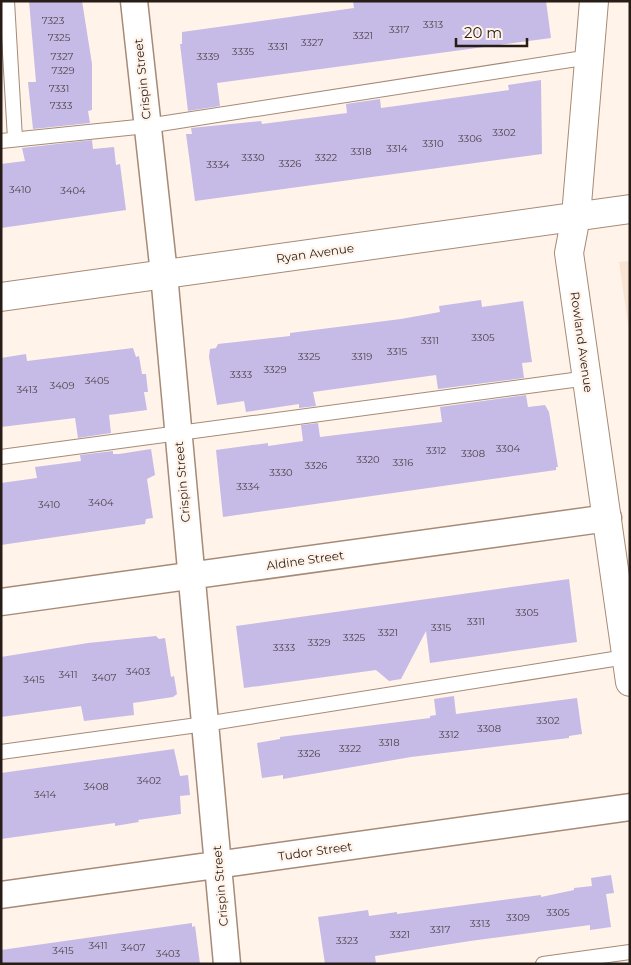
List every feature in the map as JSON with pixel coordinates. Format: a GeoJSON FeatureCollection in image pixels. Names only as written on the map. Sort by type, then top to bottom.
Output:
{"type":"FeatureCollection","features":[{"type":"Feature","properties":{"kind":"street","name":"Crispin Street"},"geometry":{"type":"LineString","coordinates":[[134,1],[146,126],[164,274],[190,576],[228,964]]}},
{"type":"Feature","properties":{"kind":"street","name":"Rowland Avenue"},"geometry":{"type":"LineString","coordinates":[[594,1],[576,216],[569,253],[628,669]]}},
{"type":"Feature","properties":{"kind":"street","name":"Ryan Avenue"},"geometry":{"type":"LineString","coordinates":[[1,297],[630,209]]}},
{"type":"Feature","properties":{"kind":"street","name":"Aldine Street"},"geometry":{"type":"LineString","coordinates":[[1,602],[608,518]]}},
{"type":"Feature","properties":{"kind":"street","name":"Tudor Street"},"geometry":{"type":"LineString","coordinates":[[1,894],[630,807]]}},
{"type":"Feature","properties":{"kind":"lane"},"geometry":{"type":"LineString","coordinates":[[6,1],[8,140],[146,126],[590,57]]}},
{"type":"Feature","properties":{"kind":"lane"},"geometry":{"type":"LineString","coordinates":[[1,457],[588,378]]}},
{"type":"Feature","properties":{"kind":"lane"},"geometry":{"type":"LineString","coordinates":[[1,752],[628,669]]}},
{"type":"Feature","properties":{"kind":"lane"},"geometry":{"type":"LineString","coordinates":[[543,964],[630,952]]}},
{"type":"Feature","properties":{"kind":"shaded area"},"geometry":{"type":"Polygon","coordinates":[[[630,261],[630,337],[619,262],[630,261]]]}},
{"type":"Feature","properties":{"kind":"building"},"geometry":{"type":"Polygon","coordinates":[[[29,1],[82,1],[92,64],[92,110],[88,111],[90,123],[33,129],[28,82],[36,82],[29,1]]]}},
{"type":"Feature","properties":{"kind":"building"},"geometry":{"type":"Polygon","coordinates":[[[353,1],[546,1],[551,38],[217,83],[220,106],[188,111],[180,44],[182,44],[182,32],[354,8],[353,1]]]}},
{"type":"Feature","properties":{"kind":"building"},"geometry":{"type":"Polygon","coordinates":[[[541,80],[542,154],[195,201],[186,134],[192,134],[191,128],[261,121],[262,124],[347,113],[346,104],[380,99],[381,108],[509,90],[508,85],[541,80]]]}},
{"type":"Feature","properties":{"kind":"building"},"geometry":{"type":"Polygon","coordinates":[[[92,140],[93,149],[114,147],[116,165],[120,164],[126,210],[1,228],[1,164],[25,161],[22,148],[92,140]]]}},
{"type":"Feature","properties":{"kind":"building"},"geometry":{"type":"Polygon","coordinates":[[[481,300],[482,307],[523,301],[532,362],[522,363],[524,378],[438,389],[436,375],[313,392],[316,406],[299,408],[299,404],[246,412],[244,401],[217,405],[209,357],[210,349],[216,348],[218,344],[290,336],[290,333],[401,319],[440,312],[439,306],[481,300]]]}},
{"type":"Feature","properties":{"kind":"building"},"geometry":{"type":"Polygon","coordinates":[[[133,348],[136,357],[139,356],[142,374],[146,374],[148,392],[144,392],[147,410],[109,415],[111,433],[78,438],[75,418],[1,427],[1,358],[26,354],[27,361],[133,348]]]}},
{"type":"Feature","properties":{"kind":"building"},"geometry":{"type":"Polygon","coordinates":[[[526,395],[528,407],[545,405],[549,412],[558,467],[556,467],[556,470],[223,517],[216,450],[268,443],[268,446],[303,441],[301,425],[318,423],[320,437],[442,422],[440,407],[526,395]]]}},
{"type":"Feature","properties":{"kind":"building"},"geometry":{"type":"Polygon","coordinates":[[[151,449],[155,475],[147,479],[153,518],[146,519],[145,524],[1,545],[1,483],[37,478],[35,467],[81,461],[80,455],[113,451],[113,454],[119,454],[151,449]]]}},
{"type":"Feature","properties":{"kind":"building"},"geometry":{"type":"Polygon","coordinates":[[[569,579],[577,642],[430,663],[426,631],[401,679],[389,681],[376,670],[244,688],[236,626],[569,579]]]}},
{"type":"Feature","properties":{"kind":"building"},"geometry":{"type":"Polygon","coordinates":[[[156,636],[159,639],[165,638],[171,677],[174,676],[177,694],[173,697],[133,703],[134,715],[84,721],[81,706],[1,717],[1,657],[88,643],[156,636]]]}},
{"type":"Feature","properties":{"kind":"building"},"geometry":{"type":"Polygon","coordinates":[[[454,696],[456,714],[577,698],[582,734],[569,736],[569,738],[411,757],[283,779],[283,775],[262,778],[257,743],[280,739],[280,737],[430,718],[430,716],[436,715],[434,699],[454,696]]]}},
{"type":"Feature","properties":{"kind":"building"},"geometry":{"type":"Polygon","coordinates":[[[174,749],[180,776],[188,775],[190,795],[180,796],[181,814],[138,820],[139,822],[115,826],[115,823],[1,839],[1,773],[174,749]]]}},
{"type":"Feature","properties":{"kind":"building"},"geometry":{"type":"Polygon","coordinates":[[[611,875],[614,893],[606,894],[611,927],[590,930],[590,925],[470,941],[375,956],[376,964],[325,964],[318,917],[368,910],[369,916],[397,912],[397,914],[541,895],[541,897],[574,890],[574,888],[592,886],[591,878],[611,875]]]}},
{"type":"Feature","properties":{"kind":"building"},"geometry":{"type":"Polygon","coordinates":[[[192,923],[192,927],[195,926],[200,964],[1,964],[1,950],[192,923]]]}}]}
